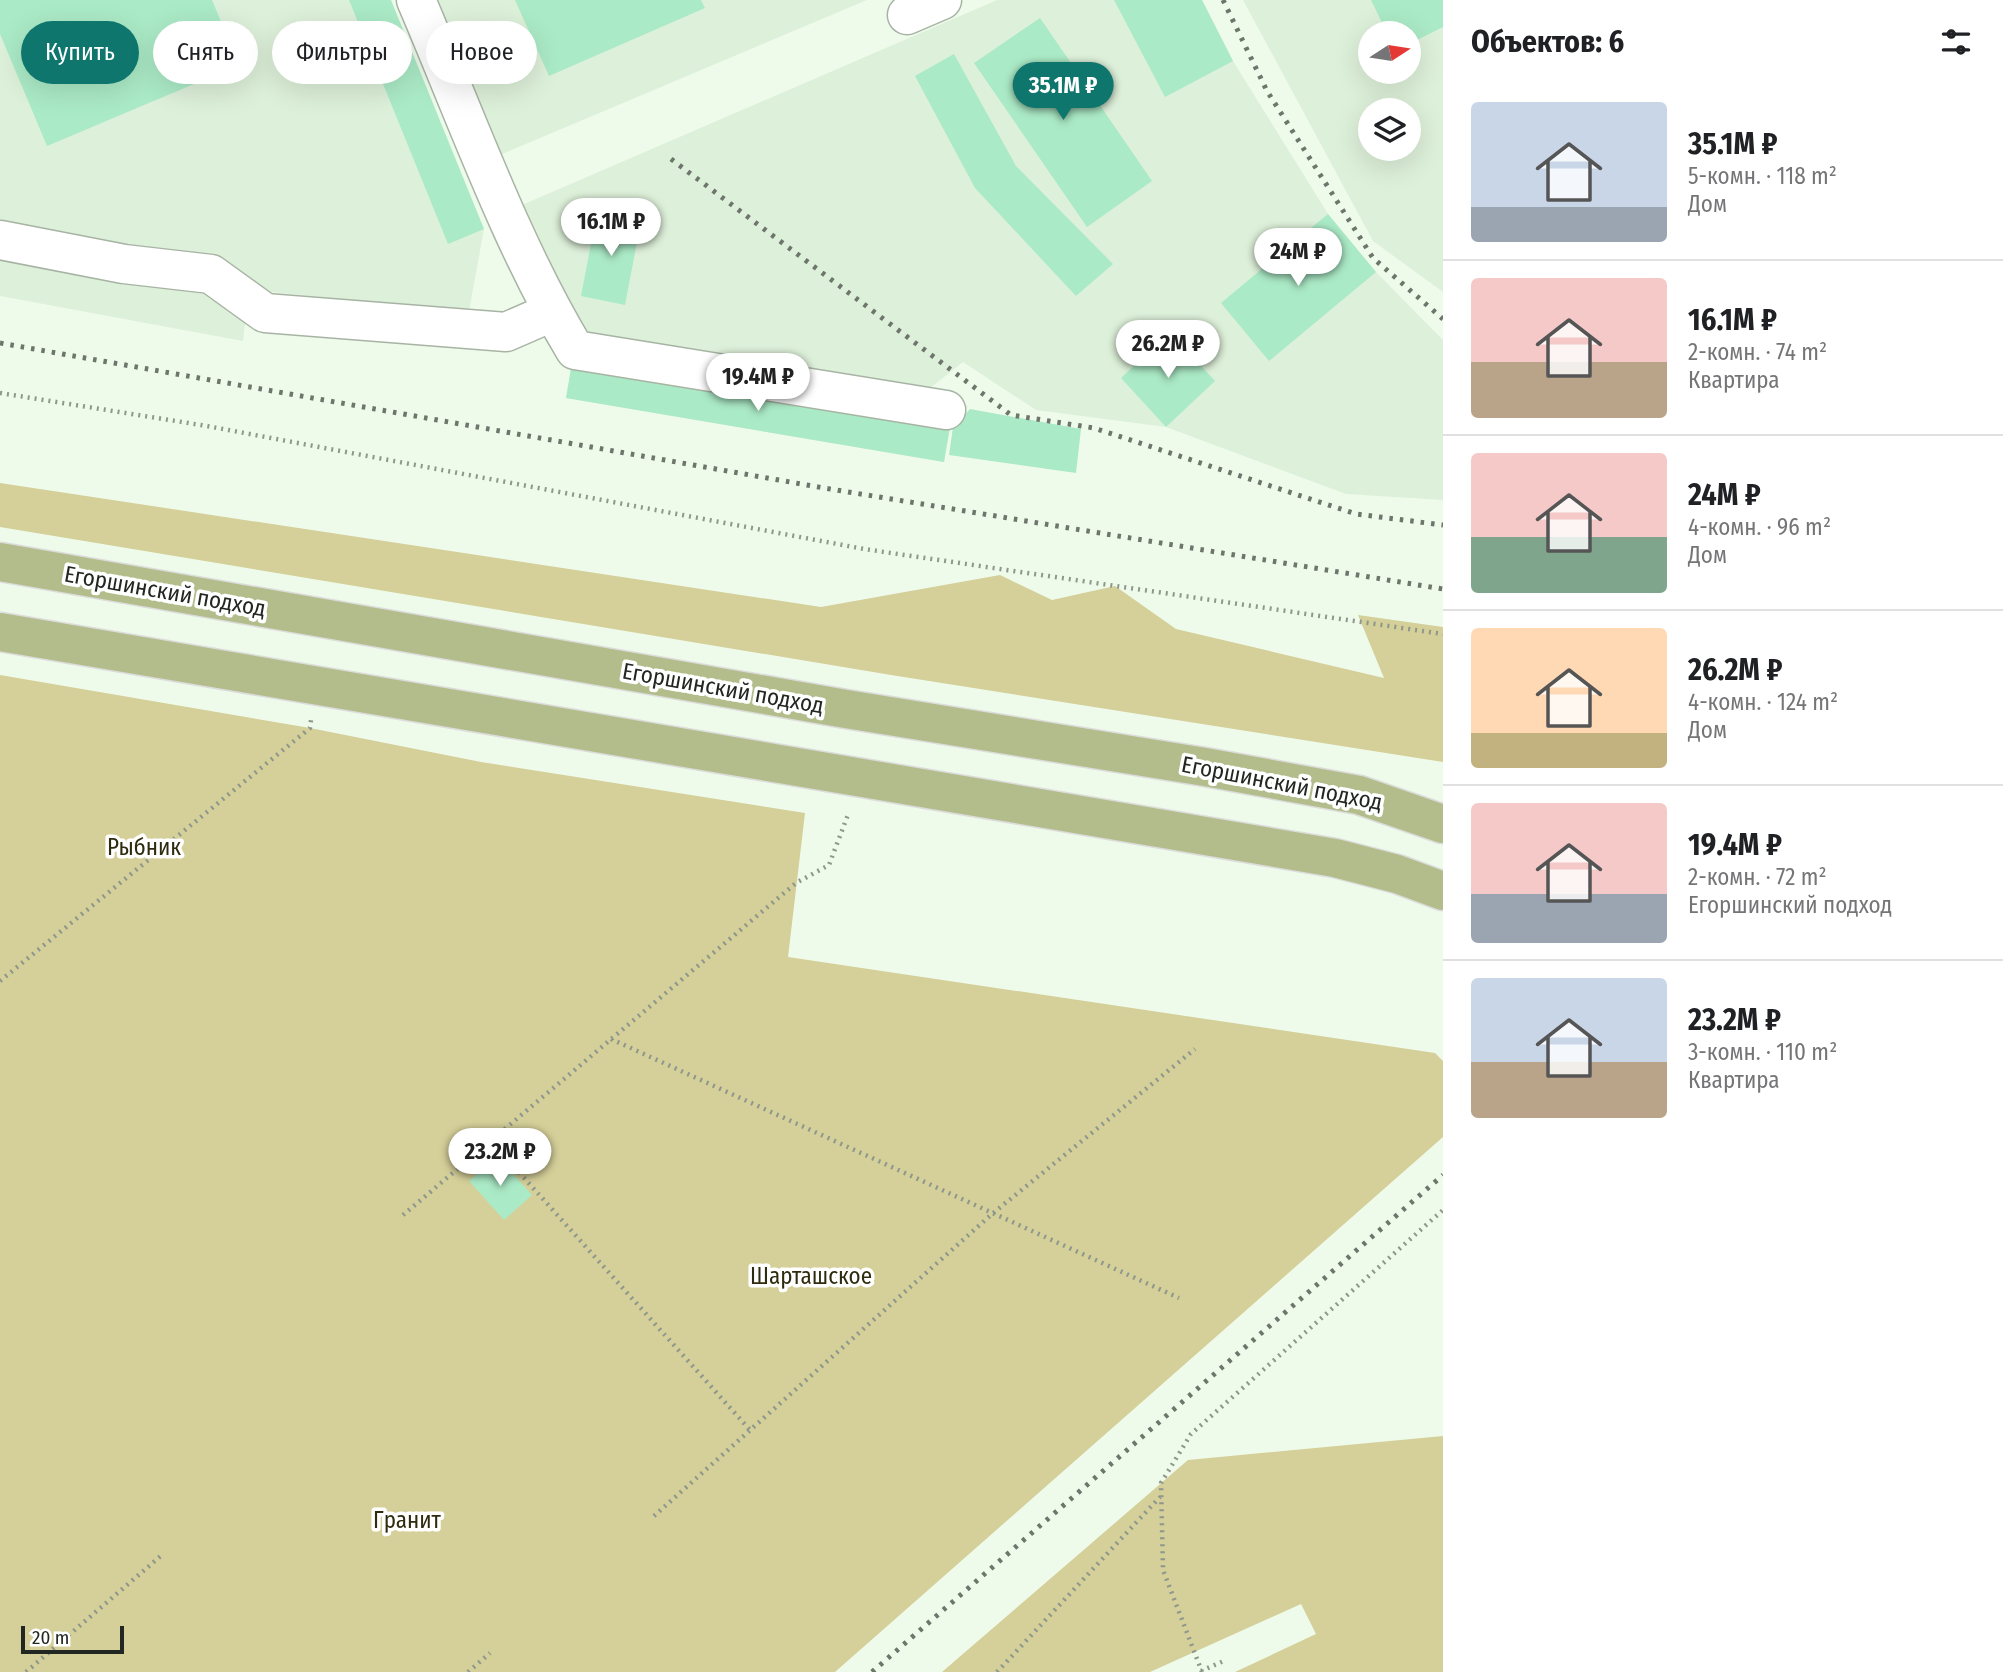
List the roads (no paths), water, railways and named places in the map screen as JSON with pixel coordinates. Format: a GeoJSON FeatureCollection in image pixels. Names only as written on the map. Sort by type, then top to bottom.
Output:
{"type":"FeatureCollection","features":[{"type":"Feature","properties":{"kind":"main road","name":"Егоршинский подход"},"geometry":{"type":"LineString","coordinates":[[0,562],[832,707],[1218,769],[1359,795],[1443,824]]}},
{"type":"Feature","properties":{"kind":"main road"},"geometry":{"type":"LineString","coordinates":[[0,632],[1335,858],[1397,874],[1443,891]]}},
{"type":"Feature","properties":{"kind":"lane"},"geometry":{"type":"LineString","coordinates":[[416,0],[552,312],[575,350],[946,410]]}},
{"type":"Feature","properties":{"kind":"lane"},"geometry":{"type":"LineString","coordinates":[[907,15],[942,0]]}},
{"type":"Feature","properties":{"kind":"lane"},"geometry":{"type":"LineString","coordinates":[[0,240],[124,264],[211,274],[265,313],[506,332],[552,312]]}},
{"type":"Feature","properties":{"kind":"railway"},"geometry":{"type":"LineString","coordinates":[[1223,0],[1267,91],[1373,258],[1443,319]]}},
{"type":"Feature","properties":{"kind":"railway"},"geometry":{"type":"LineString","coordinates":[[671,159],[1011,415],[1094,428],[1356,514],[1443,525]]}},
{"type":"Feature","properties":{"kind":"railway"},"geometry":{"type":"LineString","coordinates":[[0,343],[824,488],[1443,589]]}},
{"type":"Feature","properties":{"kind":"railway"},"geometry":{"type":"LineString","coordinates":[[872,1672],[1443,1175]]}},
{"type":"Feature","properties":{"kind":"park label","name":"Рыбник"},"geometry":{"type":"Point","coordinates":[144,847]}},
{"type":"Feature","properties":{"kind":"park label","name":"Шарташское"},"geometry":{"type":"Point","coordinates":[811,1276]}},
{"type":"Feature","properties":{"kind":"park label","name":"Гранит"},"geometry":{"type":"Point","coordinates":[407,1520]}}]}
